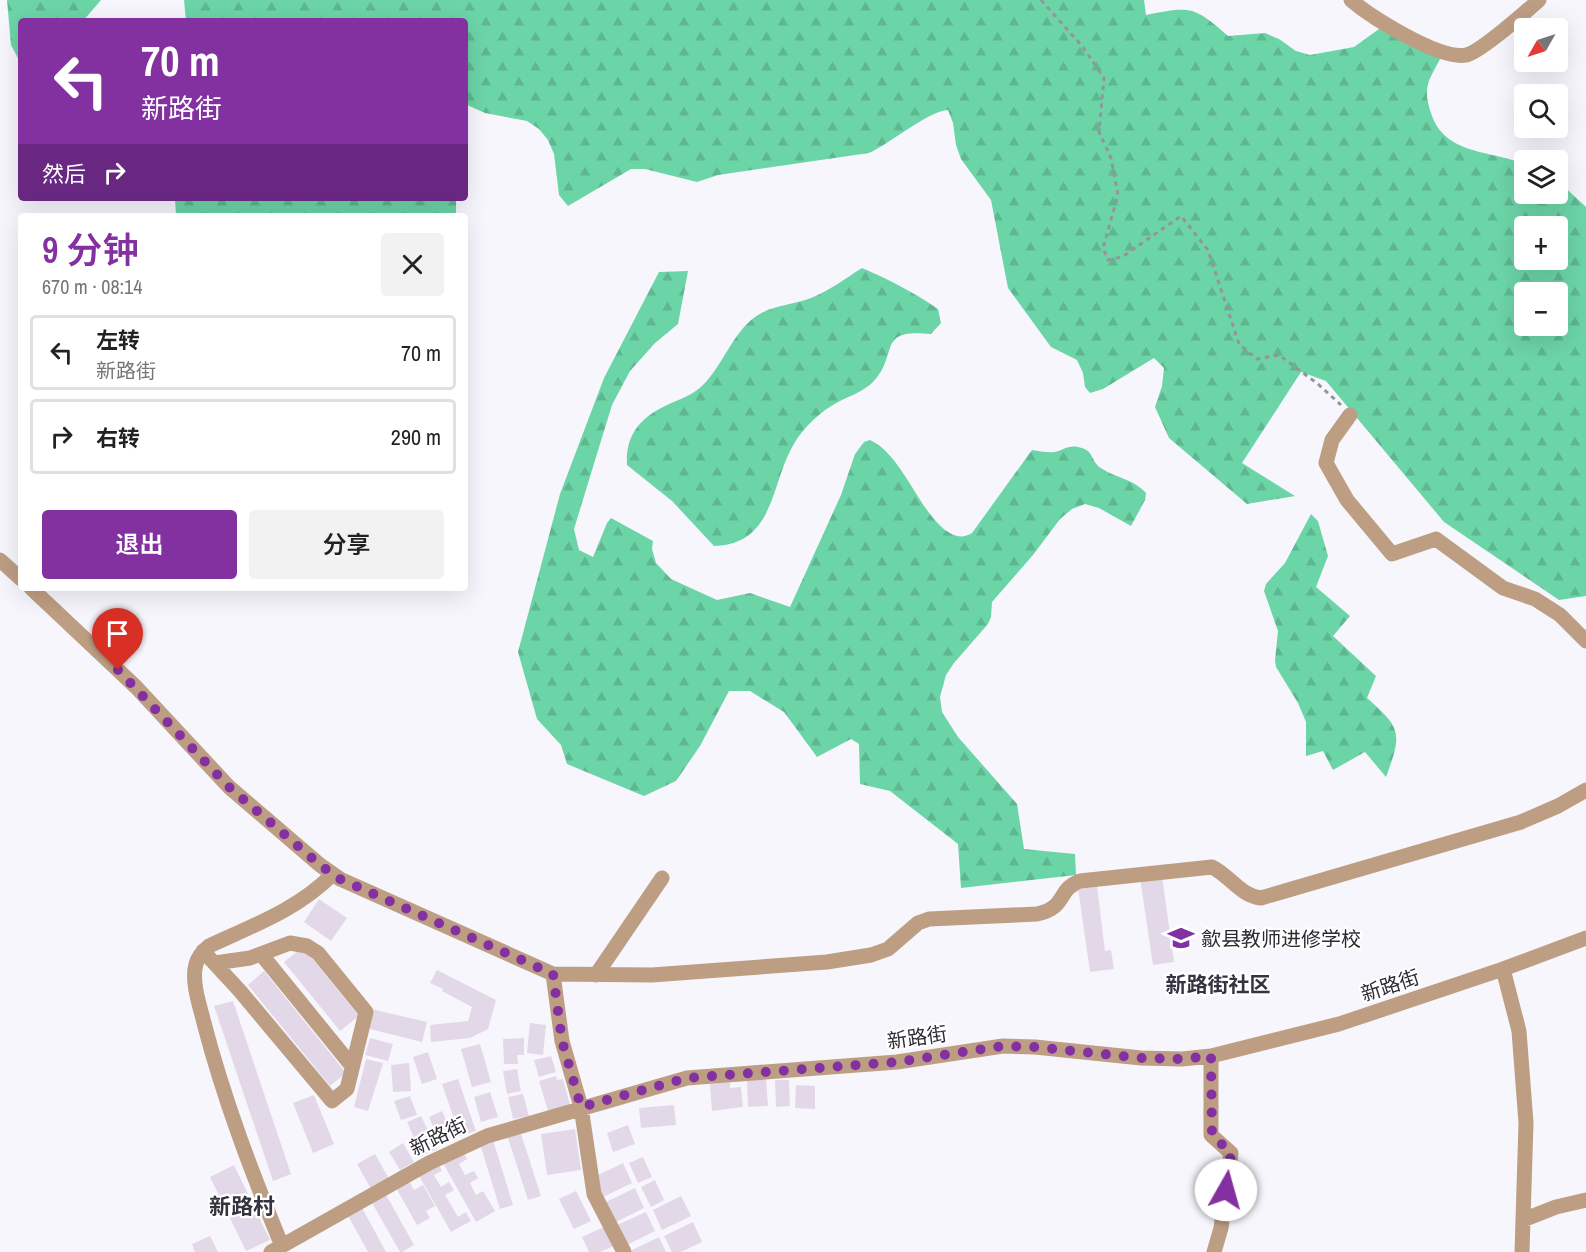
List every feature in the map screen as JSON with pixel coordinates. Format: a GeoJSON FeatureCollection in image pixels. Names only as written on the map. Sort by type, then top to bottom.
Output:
{"type":"FeatureCollection","features":[{"type":"Feature","properties":{"kind":"street"},"geometry":{"type":"LineString","coordinates":[[1351,0],[1377,20],[1440,51],[1453,55],[1465,55],[1471,54],[1518,19],[1539,0]]}},
{"type":"Feature","properties":{"kind":"street"},"geometry":{"type":"LineString","coordinates":[[1350,415],[1332,440],[1326,463],[1347,500],[1392,554],[1436,539],[1503,588],[1535,599],[1560,615],[1586,641]]}},
{"type":"Feature","properties":{"kind":"street"},"geometry":{"type":"LineString","coordinates":[[0,560],[18,576]]}},
{"type":"Feature","properties":{"kind":"street"},"geometry":{"type":"LineString","coordinates":[[34,591],[136,687],[229,787],[333,874],[553,974],[652,975],[791,966],[871,955],[892,947],[918,923],[929,919],[1037,915],[1049,912],[1058,905],[1070,885],[1080,881],[1212,867],[1223,873],[1249,897],[1261,898],[1521,822],[1558,806],[1586,790]]}},
{"type":"Feature","properties":{"kind":"street"},"geometry":{"type":"LineString","coordinates":[[276,1249],[210,1047],[195,981],[195,965],[203,951],[209,946],[290,909],[333,874]]}},
{"type":"Feature","properties":{"kind":"street"},"geometry":{"type":"LineString","coordinates":[[596,975],[662,878]]}},
{"type":"Feature","properties":{"kind":"street","name":"新路街"},"geometry":{"type":"LineString","coordinates":[[276,1249],[456,1149],[487,1136],[687,1078],[897,1062],[1003,1046],[1141,1058],[1182,1059],[1211,1056],[1340,1024],[1503,969],[1586,938]]}},
{"type":"Feature","properties":{"kind":"street"},"geometry":{"type":"LineString","coordinates":[[203,951],[332,1101],[347,1089],[366,1012],[313,949],[301,944],[290,943],[261,954],[215,963]]}},
{"type":"Feature","properties":{"kind":"street"},"geometry":{"type":"LineString","coordinates":[[261,954],[352,1066]]}},
{"type":"Feature","properties":{"kind":"street"},"geometry":{"type":"LineString","coordinates":[[1503,969],[1519,1031],[1526,1123],[1522,1252]]}},
{"type":"Feature","properties":{"kind":"street"},"geometry":{"type":"LineString","coordinates":[[553,974],[562,1041],[581,1107],[594,1194],[624,1252]]}},
{"type":"Feature","properties":{"kind":"street"},"geometry":{"type":"LineString","coordinates":[[1211,1056],[1212,1135],[1231,1153],[1221,1228],[1214,1252]]}},
{"type":"Feature","properties":{"kind":"street"},"geometry":{"type":"LineString","coordinates":[[1523,1220],[1556,1207],[1586,1200]]}},
{"type":"Feature","properties":{"kind":"path"},"geometry":{"type":"LineString","coordinates":[[1041,0],[1082,46],[1104,78],[1099,132],[1111,158],[1118,195],[1103,249],[1108,260],[1122,257],[1181,216],[1208,250],[1239,344],[1257,359],[1279,355],[1318,384],[1350,415]]}},
{"type":"Feature","properties":{"kind":"green space"},"geometry":{"type":"Polygon","coordinates":[[[7,0],[101,0],[86,18],[18,18],[18,58],[11,45],[7,0]]]}},
{"type":"Feature","properties":{"kind":"green space"},"geometry":{"type":"Polygon","coordinates":[[[184,0],[1144,0],[1146,15],[1173,10],[1191,11],[1207,19],[1228,36],[1265,33],[1279,39],[1296,51],[1310,55],[1354,47],[1379,29],[1441,57],[1430,78],[1427,90],[1428,104],[1437,127],[1457,144],[1514,161],[1514,204],[1568,204],[1568,190],[1586,207],[1586,596],[1559,600],[1444,522],[1326,381],[1301,372],[1242,463],[1295,496],[1247,504],[1169,438],[1155,407],[1162,386],[1164,368],[1154,358],[1103,389],[1090,393],[1085,387],[1083,373],[1077,360],[1051,347],[1008,288],[991,200],[961,159],[948,110],[920,121],[869,153],[718,175],[697,182],[645,169],[631,169],[568,206],[559,195],[554,154],[548,140],[539,129],[527,121],[485,113],[468,105],[468,18],[186,18],[184,0]]]}},
{"type":"Feature","properties":{"kind":"green space"},"geometry":{"type":"Polygon","coordinates":[[[175,201],[456,201],[456,213],[176,213],[175,201]]]}},
{"type":"Feature","properties":{"kind":"green space"},"geometry":{"type":"Polygon","coordinates":[[[862,268],[920,297],[938,309],[941,323],[931,334],[914,333],[895,339],[881,372],[873,382],[826,410],[814,419],[799,436],[787,458],[760,523],[749,535],[734,543],[714,546],[672,501],[627,465],[629,445],[636,428],[650,415],[691,394],[703,385],[740,332],[755,317],[768,310],[818,295],[862,268]]]}},
{"type":"Feature","properties":{"kind":"green space"},"geometry":{"type":"Polygon","coordinates":[[[688,271],[678,324],[655,343],[630,371],[612,405],[574,529],[579,550],[593,557],[611,518],[653,541],[652,549],[656,563],[671,579],[717,600],[750,593],[790,607],[841,495],[855,454],[864,442],[870,440],[894,460],[933,518],[952,534],[962,536],[972,533],[1032,450],[1055,452],[1072,447],[1083,448],[1090,453],[1101,468],[1135,484],[1146,493],[1145,500],[1131,526],[1099,508],[1085,504],[1072,509],[1060,519],[1033,555],[992,602],[988,624],[946,675],[940,697],[942,712],[958,737],[1017,804],[1024,849],[1075,854],[1076,875],[961,888],[958,844],[890,791],[860,784],[859,744],[851,739],[817,757],[784,712],[750,691],[729,691],[700,746],[676,781],[644,796],[567,764],[561,745],[537,719],[518,652],[560,494],[604,378],[659,272],[688,271]]]}},
{"type":"Feature","properties":{"kind":"green space"},"geometry":{"type":"Polygon","coordinates":[[[1311,514],[1318,521],[1328,556],[1316,587],[1350,616],[1333,636],[1376,676],[1367,698],[1387,717],[1396,733],[1395,750],[1386,777],[1365,752],[1333,770],[1323,751],[1306,756],[1306,722],[1298,703],[1276,667],[1278,631],[1264,591],[1266,584],[1285,563],[1311,514]]]}},
{"type":"Feature","properties":{"kind":"building"},"geometry":{"type":"Polygon","coordinates":[[[1162,876],[1174,962],[1153,965],[1140,878],[1162,876]]]}},
{"type":"Feature","properties":{"kind":"building"},"geometry":{"type":"Polygon","coordinates":[[[1097,886],[1105,951],[1111,950],[1114,969],[1090,972],[1078,888],[1097,886]]]}},
{"type":"Feature","properties":{"kind":"building"},"geometry":{"type":"Polygon","coordinates":[[[319,899],[347,918],[331,941],[304,922],[319,899]]]}},
{"type":"Feature","properties":{"kind":"building"},"geometry":{"type":"Polygon","coordinates":[[[303,947],[359,1016],[340,1031],[284,962],[303,947]]]}},
{"type":"Feature","properties":{"kind":"building"},"geometry":{"type":"Polygon","coordinates":[[[437,970],[496,1000],[488,1029],[470,1038],[431,1042],[430,1025],[468,1021],[472,1007],[430,983],[437,970]]]}},
{"type":"Feature","properties":{"kind":"building"},"geometry":{"type":"Polygon","coordinates":[[[264,971],[346,1073],[330,1086],[248,985],[264,971]]]}},
{"type":"Feature","properties":{"kind":"building"},"geometry":{"type":"Polygon","coordinates":[[[233,1001],[291,1174],[273,1181],[214,1006],[233,1001]]]}},
{"type":"Feature","properties":{"kind":"building"},"geometry":{"type":"Polygon","coordinates":[[[371,1009],[427,1022],[422,1042],[366,1028],[371,1009]]]}},
{"type":"Feature","properties":{"kind":"building"},"geometry":{"type":"Polygon","coordinates":[[[530,1023],[546,1025],[543,1055],[527,1053],[530,1023]]]}},
{"type":"Feature","properties":{"kind":"building"},"geometry":{"type":"Polygon","coordinates":[[[370,1038],[393,1044],[388,1061],[365,1055],[370,1038]]]}},
{"type":"Feature","properties":{"kind":"building"},"geometry":{"type":"Polygon","coordinates":[[[524,1038],[524,1055],[517,1055],[518,1064],[504,1064],[503,1039],[524,1038]]]}},
{"type":"Feature","properties":{"kind":"building"},"geometry":{"type":"Polygon","coordinates":[[[480,1044],[491,1082],[472,1087],[461,1049],[480,1044]]]}},
{"type":"Feature","properties":{"kind":"building"},"geometry":{"type":"Polygon","coordinates":[[[428,1052],[437,1079],[422,1084],[413,1057],[428,1052]]]}},
{"type":"Feature","properties":{"kind":"building"},"geometry":{"type":"Polygon","coordinates":[[[551,1056],[556,1072],[539,1077],[534,1060],[551,1056]]]}},
{"type":"Feature","properties":{"kind":"building"},"geometry":{"type":"Polygon","coordinates":[[[366,1059],[383,1063],[368,1111],[354,1107],[366,1059]]]}},
{"type":"Feature","properties":{"kind":"building"},"geometry":{"type":"Polygon","coordinates":[[[409,1063],[411,1091],[393,1092],[391,1065],[409,1063]]]}},
{"type":"Feature","properties":{"kind":"building"},"geometry":{"type":"Polygon","coordinates":[[[517,1069],[521,1091],[507,1094],[503,1071],[517,1069]]]}},
{"type":"Feature","properties":{"kind":"building"},"geometry":{"type":"Polygon","coordinates":[[[556,1076],[557,1080],[563,1079],[570,1105],[548,1111],[539,1081],[556,1076]]]}},
{"type":"Feature","properties":{"kind":"building"},"geometry":{"type":"Polygon","coordinates":[[[458,1079],[476,1131],[460,1136],[442,1084],[458,1079]]]}},
{"type":"Feature","properties":{"kind":"building"},"geometry":{"type":"Polygon","coordinates":[[[766,1079],[768,1106],[748,1107],[747,1080],[766,1079]]]}},
{"type":"Feature","properties":{"kind":"building"},"geometry":{"type":"Polygon","coordinates":[[[775,1080],[789,1080],[790,1106],[776,1107],[775,1080]]]}},
{"type":"Feature","properties":{"kind":"building"},"geometry":{"type":"Polygon","coordinates":[[[730,1082],[730,1088],[741,1087],[743,1107],[712,1111],[710,1084],[730,1082]]]}},
{"type":"Feature","properties":{"kind":"building"},"geometry":{"type":"Polygon","coordinates":[[[796,1085],[815,1086],[815,1109],[795,1108],[796,1085]]]}},
{"type":"Feature","properties":{"kind":"building"},"geometry":{"type":"Polygon","coordinates":[[[490,1092],[498,1117],[481,1122],[474,1097],[490,1092]]]}},
{"type":"Feature","properties":{"kind":"building"},"geometry":{"type":"Polygon","coordinates":[[[523,1094],[529,1116],[513,1119],[508,1097],[523,1094]]]}},
{"type":"Feature","properties":{"kind":"building"},"geometry":{"type":"Polygon","coordinates":[[[314,1095],[334,1144],[313,1153],[293,1103],[314,1095]]]}},
{"type":"Feature","properties":{"kind":"building"},"geometry":{"type":"Polygon","coordinates":[[[410,1096],[417,1115],[401,1120],[394,1101],[410,1096]]]}},
{"type":"Feature","properties":{"kind":"building"},"geometry":{"type":"Polygon","coordinates":[[[674,1105],[676,1125],[641,1128],[639,1108],[674,1105]]]}},
{"type":"Feature","properties":{"kind":"building"},"geometry":{"type":"Polygon","coordinates":[[[442,1111],[454,1138],[440,1143],[429,1117],[442,1111]]]}},
{"type":"Feature","properties":{"kind":"building"},"geometry":{"type":"Polygon","coordinates":[[[421,1116],[437,1149],[422,1156],[407,1122],[421,1116]]]}},
{"type":"Feature","properties":{"kind":"building"},"geometry":{"type":"Polygon","coordinates":[[[628,1125],[635,1144],[613,1152],[607,1133],[628,1125]]]}},
{"type":"Feature","properties":{"kind":"building"},"geometry":{"type":"Polygon","coordinates":[[[575,1129],[581,1170],[547,1175],[541,1134],[575,1129]]]}},
{"type":"Feature","properties":{"kind":"building"},"geometry":{"type":"Polygon","coordinates":[[[520,1131],[541,1196],[528,1200],[507,1135],[520,1131]]]}},
{"type":"Feature","properties":{"kind":"building"},"geometry":{"type":"Polygon","coordinates":[[[493,1140],[513,1205],[500,1209],[480,1144],[493,1140]]]}},
{"type":"Feature","properties":{"kind":"building"},"geometry":{"type":"Polygon","coordinates":[[[403,1143],[414,1162],[400,1170],[389,1152],[403,1143]]]}},
{"type":"Feature","properties":{"kind":"building"},"geometry":{"type":"Polygon","coordinates":[[[463,1152],[467,1159],[459,1164],[465,1175],[474,1171],[478,1178],[470,1183],[476,1195],[483,1191],[495,1211],[476,1222],[443,1163],[463,1152]]]}},
{"type":"Feature","properties":{"kind":"building"},"geometry":{"type":"Polygon","coordinates":[[[375,1154],[389,1179],[371,1189],[357,1164],[375,1154]]]}},
{"type":"Feature","properties":{"kind":"building"},"geometry":{"type":"Polygon","coordinates":[[[643,1157],[652,1177],[638,1183],[629,1163],[643,1157]]]}},
{"type":"Feature","properties":{"kind":"building"},"geometry":{"type":"Polygon","coordinates":[[[438,1163],[442,1171],[434,1175],[441,1187],[449,1182],[454,1190],[445,1195],[458,1217],[466,1212],[471,1221],[451,1232],[418,1174],[438,1163]]]}},
{"type":"Feature","properties":{"kind":"building"},"geometry":{"type":"Polygon","coordinates":[[[623,1163],[632,1183],[603,1197],[594,1177],[623,1163]]]}},
{"type":"Feature","properties":{"kind":"building"},"geometry":{"type":"Polygon","coordinates":[[[234,1165],[270,1240],[246,1251],[210,1177],[234,1165]]]}},
{"type":"Feature","properties":{"kind":"building"},"geometry":{"type":"Polygon","coordinates":[[[655,1180],[664,1200],[651,1207],[641,1187],[655,1180]]]}},
{"type":"Feature","properties":{"kind":"building"},"geometry":{"type":"Polygon","coordinates":[[[409,1181],[414,1190],[423,1185],[435,1206],[426,1211],[430,1218],[417,1225],[396,1188],[409,1181]]]}},
{"type":"Feature","properties":{"kind":"building"},"geometry":{"type":"Polygon","coordinates":[[[635,1188],[644,1208],[616,1222],[606,1202],[635,1188]]]}},
{"type":"Feature","properties":{"kind":"building"},"geometry":{"type":"Polygon","coordinates":[[[576,1191],[591,1221],[574,1229],[559,1199],[576,1191]]]}},
{"type":"Feature","properties":{"kind":"building"},"geometry":{"type":"Polygon","coordinates":[[[385,1193],[414,1245],[402,1252],[371,1201],[385,1193]]]}},
{"type":"Feature","properties":{"kind":"building"},"geometry":{"type":"Polygon","coordinates":[[[681,1196],[691,1216],[662,1230],[653,1210],[681,1196]]]}},
{"type":"Feature","properties":{"kind":"building"},"geometry":{"type":"Polygon","coordinates":[[[361,1206],[386,1252],[368,1252],[347,1214],[361,1206]]]}},
{"type":"Feature","properties":{"kind":"building"},"geometry":{"type":"Polygon","coordinates":[[[646,1212],[655,1231],[627,1245],[617,1225],[646,1212]]]}},
{"type":"Feature","properties":{"kind":"building"},"geometry":{"type":"Polygon","coordinates":[[[693,1222],[702,1242],[681,1252],[672,1252],[664,1236],[693,1222]]]}},
{"type":"Feature","properties":{"kind":"building"},"geometry":{"type":"Polygon","coordinates":[[[606,1226],[616,1245],[600,1252],[589,1252],[582,1237],[606,1226]]]}},
{"type":"Feature","properties":{"kind":"building"},"geometry":{"type":"Polygon","coordinates":[[[210,1236],[218,1252],[195,1252],[192,1244],[210,1236]]]}},
{"type":"Feature","properties":{"kind":"building"},"geometry":{"type":"Polygon","coordinates":[[[659,1237],[666,1252],[628,1252],[659,1237]]]}},
{"type":"Feature","properties":{"kind":"place","name":"歙县教师进修学校"},"geometry":{"type":"Point","coordinates":[1181,938]}},
{"type":"Feature","properties":{"kind":"district","name":"新路街社区"},"geometry":{"type":"Point","coordinates":[1218,984]}},
{"type":"Feature","properties":{"kind":"district","name":"新路村"},"geometry":{"type":"Point","coordinates":[242,1206]}},
{"type":"Feature","properties":{"kind":"route"},"geometry":{"type":"LineString","coordinates":[[118,670],[229,787],[320,865],[340,879],[553,974],[562,1041],[581,1107],[687,1078],[897,1062],[1003,1046],[1141,1058],[1182,1059],[1211,1056],[1212,1135],[1231,1153],[1226,1190]]}}]}
